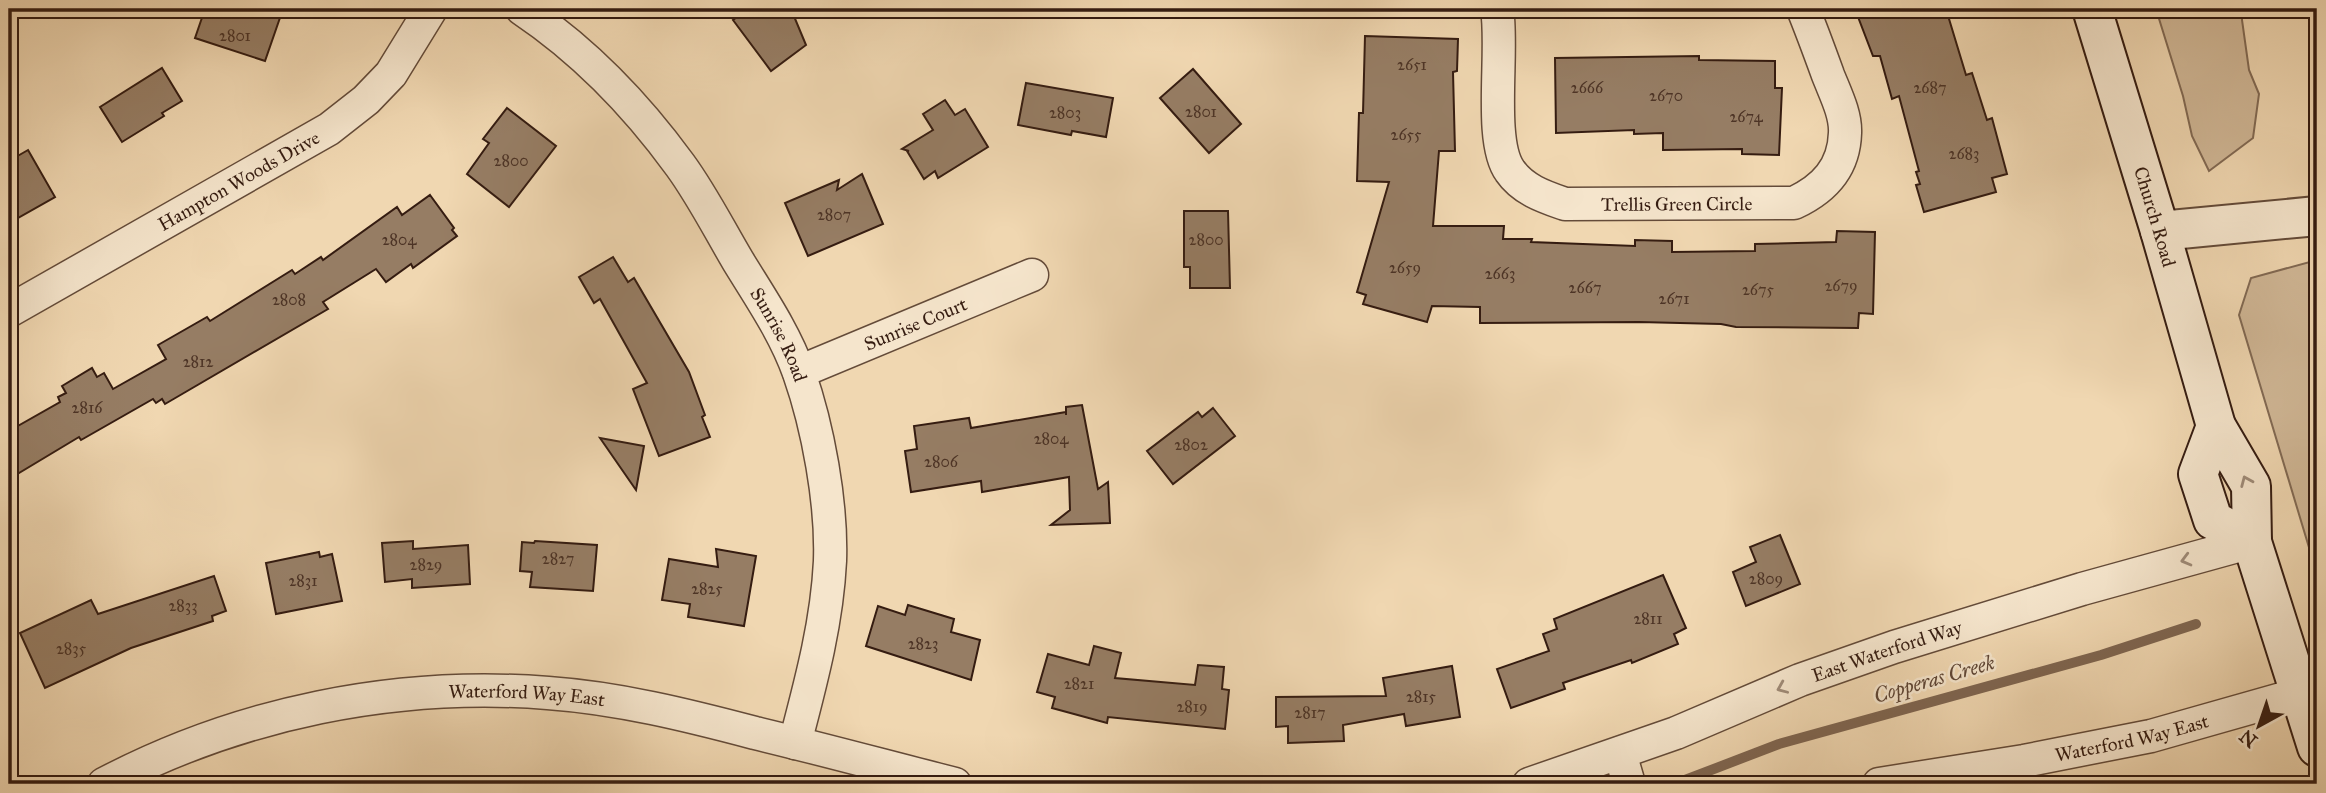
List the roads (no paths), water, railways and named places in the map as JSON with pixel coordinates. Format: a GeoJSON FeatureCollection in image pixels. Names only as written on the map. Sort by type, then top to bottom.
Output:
{"type":"FeatureCollection","features":[{"type":"Feature","properties":{"kind":"main road","name":"Church Road"},"geometry":{"type":"LineString","coordinates":[[2092,9],[2216,426],[2198,474],[2213,520],[2252,542]]}},
{"type":"Feature","properties":{"kind":"main road"},"geometry":{"type":"LineString","coordinates":[[2160,231],[2317,216]]}},
{"type":"Feature","properties":{"kind":"main road"},"geometry":{"type":"LineString","coordinates":[[2252,542],[2317,747]]}},
{"type":"Feature","properties":{"kind":"street","name":"Hampton Woods Drive"},"geometry":{"type":"LineString","coordinates":[[9,311],[329,129],[366,100],[391,74],[431,9]]}},
{"type":"Feature","properties":{"kind":"street","name":"Sunrise Road"},"geometry":{"type":"LineString","coordinates":[[522,9],[595,68],[643,118],[681,167],[776,324],[799,372],[819,446],[827,503],[830,558],[825,620],[815,670],[795,743]]}},
{"type":"Feature","properties":{"kind":"street","name":"Trellis Green Circle"},"geometry":{"type":"LineString","coordinates":[[1497,9],[1500,29],[1498,139],[1509,170],[1531,191],[1565,204],[1794,204],[1813,195],[1830,180],[1842,156],[1846,131],[1839,104],[1803,9]]}},
{"type":"Feature","properties":{"kind":"street","name":"Sunrise Court"},"geometry":{"type":"LineString","coordinates":[[799,372],[1032,275]]}},
{"type":"Feature","properties":{"kind":"street","name":"East Waterford Way"},"geometry":{"type":"LineString","coordinates":[[1529,784],[1676,733],[1800,680],[1894,647],[2082,589],[2252,542]]}},
{"type":"Feature","properties":{"kind":"street","name":"Waterford Way East"},"geometry":{"type":"LineString","coordinates":[[104,784],[146,762],[215,736],[288,714],[410,693],[495,691],[549,693],[673,712],[955,784]]}},
{"type":"Feature","properties":{"kind":"street","name":"Waterford Way East"},"geometry":{"type":"LineString","coordinates":[[1879,784],[2024,761],[2151,736],[2299,694]]}},
{"type":"Feature","properties":{"kind":"street"},"geometry":{"type":"LineString","coordinates":[[1620,753],[1629,784]]}},
{"type":"Feature","properties":{"kind":"waterway","name":"Copperas Creek"},"geometry":{"type":"LineString","coordinates":[[1685,780],[1779,744],[2101,655],[2196,624]]}}]}
